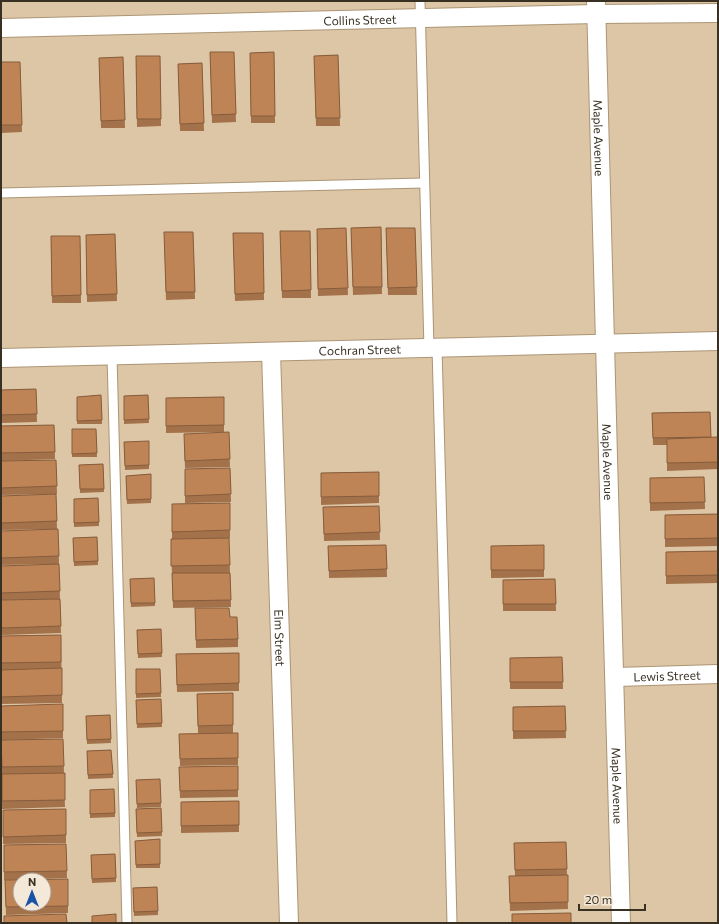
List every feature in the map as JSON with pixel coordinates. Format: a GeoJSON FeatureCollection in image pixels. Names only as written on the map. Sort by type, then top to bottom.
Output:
{"type":"FeatureCollection","features":[{"type":"Feature","properties":{"kind":"street","name":"Collins Street"},"geometry":{"type":"LineString","coordinates":[[1,28],[420,10],[596,7],[718,13]]}},
{"type":"Feature","properties":{"kind":"street","name":"Maple Avenue"},"geometry":{"type":"LineString","coordinates":[[596,7],[604,344],[616,676],[621,923]]}},
{"type":"Feature","properties":{"kind":"street","name":"Cochran Street"},"geometry":{"type":"LineString","coordinates":[[1,358],[718,341]]}},
{"type":"Feature","properties":{"kind":"street","name":"Elm Street"},"geometry":{"type":"LineString","coordinates":[[271,352],[289,923]]}},
{"type":"Feature","properties":{"kind":"street","name":"Lewis Street"},"geometry":{"type":"LineString","coordinates":[[616,676],[718,674]]}},
{"type":"Feature","properties":{"kind":"lane"},"geometry":{"type":"LineString","coordinates":[[420,10],[424,183],[443,537],[452,923]]}},
{"type":"Feature","properties":{"kind":"lane"},"geometry":{"type":"LineString","coordinates":[[1,193],[424,183]]}},
{"type":"Feature","properties":{"kind":"lane"},"geometry":{"type":"LineString","coordinates":[[112,356],[127,923]]}},
{"type":"Feature","properties":{"kind":"building"},"geometry":{"type":"Polygon","coordinates":[[[210,52],[234,52],[236,114],[212,115],[210,52]]]}},
{"type":"Feature","properties":{"kind":"building"},"geometry":{"type":"Polygon","coordinates":[[[274,52],[275,116],[251,116],[250,53],[274,52]]]}},
{"type":"Feature","properties":{"kind":"building"},"geometry":{"type":"Polygon","coordinates":[[[338,55],[340,118],[316,118],[314,56],[338,55]]]}},
{"type":"Feature","properties":{"kind":"building"},"geometry":{"type":"Polygon","coordinates":[[[136,56],[160,56],[161,119],[137,119],[136,56]]]}},
{"type":"Feature","properties":{"kind":"building"},"geometry":{"type":"Polygon","coordinates":[[[123,57],[125,120],[101,121],[99,58],[123,57]]]}},
{"type":"Feature","properties":{"kind":"building"},"geometry":{"type":"Polygon","coordinates":[[[1,62],[20,62],[22,125],[1,125],[1,62]]]}},
{"type":"Feature","properties":{"kind":"building"},"geometry":{"type":"Polygon","coordinates":[[[202,63],[204,123],[180,124],[178,64],[202,63]]]}},
{"type":"Feature","properties":{"kind":"building"},"geometry":{"type":"Polygon","coordinates":[[[381,227],[382,287],[353,287],[351,228],[381,227]]]}},
{"type":"Feature","properties":{"kind":"building"},"geometry":{"type":"Polygon","coordinates":[[[346,228],[348,288],[318,289],[317,229],[346,228]]]}},
{"type":"Feature","properties":{"kind":"building"},"geometry":{"type":"Polygon","coordinates":[[[386,228],[415,228],[417,287],[388,288],[386,228]]]}},
{"type":"Feature","properties":{"kind":"building"},"geometry":{"type":"Polygon","coordinates":[[[280,231],[310,231],[311,290],[282,291],[280,231]]]}},
{"type":"Feature","properties":{"kind":"building"},"geometry":{"type":"Polygon","coordinates":[[[164,232],[193,232],[195,292],[166,292],[164,232]]]}},
{"type":"Feature","properties":{"kind":"building"},"geometry":{"type":"Polygon","coordinates":[[[233,233],[263,233],[264,293],[235,294],[233,233]]]}},
{"type":"Feature","properties":{"kind":"building"},"geometry":{"type":"Polygon","coordinates":[[[115,234],[117,294],[87,295],[86,235],[115,234]]]}},
{"type":"Feature","properties":{"kind":"building"},"geometry":{"type":"Polygon","coordinates":[[[51,236],[80,236],[81,295],[52,296],[51,236]]]}},
{"type":"Feature","properties":{"kind":"building"},"geometry":{"type":"Polygon","coordinates":[[[36,389],[37,414],[1,415],[1,390],[36,389]]]}},
{"type":"Feature","properties":{"kind":"building"},"geometry":{"type":"Polygon","coordinates":[[[101,395],[102,420],[77,421],[77,397],[101,395]]]}},
{"type":"Feature","properties":{"kind":"building"},"geometry":{"type":"Polygon","coordinates":[[[148,395],[149,419],[124,420],[124,396],[148,395]]]}},
{"type":"Feature","properties":{"kind":"building"},"geometry":{"type":"Polygon","coordinates":[[[224,397],[224,425],[166,426],[166,398],[224,397]]]}},
{"type":"Feature","properties":{"kind":"building"},"geometry":{"type":"Polygon","coordinates":[[[710,412],[711,437],[653,438],[652,413],[710,412]]]}},
{"type":"Feature","properties":{"kind":"building"},"geometry":{"type":"Polygon","coordinates":[[[54,425],[55,452],[1,453],[1,426],[54,425]]]}},
{"type":"Feature","properties":{"kind":"building"},"geometry":{"type":"Polygon","coordinates":[[[72,429],[96,429],[97,453],[72,454],[72,429]]]}},
{"type":"Feature","properties":{"kind":"building"},"geometry":{"type":"Polygon","coordinates":[[[229,432],[230,459],[185,461],[184,434],[229,432]]]}},
{"type":"Feature","properties":{"kind":"building"},"geometry":{"type":"Polygon","coordinates":[[[718,437],[718,462],[667,463],[667,439],[718,437]]]}},
{"type":"Feature","properties":{"kind":"building"},"geometry":{"type":"Polygon","coordinates":[[[149,441],[149,465],[125,466],[124,442],[149,441]]]}},
{"type":"Feature","properties":{"kind":"building"},"geometry":{"type":"Polygon","coordinates":[[[56,460],[57,486],[1,488],[1,461],[56,460]]]}},
{"type":"Feature","properties":{"kind":"building"},"geometry":{"type":"Polygon","coordinates":[[[103,464],[104,489],[80,489],[79,465],[103,464]]]}},
{"type":"Feature","properties":{"kind":"building"},"geometry":{"type":"Polygon","coordinates":[[[230,468],[231,494],[185,496],[185,469],[230,468]]]}},
{"type":"Feature","properties":{"kind":"building"},"geometry":{"type":"Polygon","coordinates":[[[379,472],[379,496],[321,497],[321,473],[379,472]]]}},
{"type":"Feature","properties":{"kind":"building"},"geometry":{"type":"Polygon","coordinates":[[[151,474],[151,499],[127,500],[126,476],[151,474]]]}},
{"type":"Feature","properties":{"kind":"building"},"geometry":{"type":"Polygon","coordinates":[[[704,477],[705,502],[650,503],[650,478],[704,477]]]}},
{"type":"Feature","properties":{"kind":"building"},"geometry":{"type":"Polygon","coordinates":[[[56,494],[57,521],[1,523],[1,496],[56,494]]]}},
{"type":"Feature","properties":{"kind":"building"},"geometry":{"type":"Polygon","coordinates":[[[98,498],[99,522],[74,523],[74,499],[98,498]]]}},
{"type":"Feature","properties":{"kind":"building"},"geometry":{"type":"Polygon","coordinates":[[[230,503],[230,530],[172,532],[172,504],[230,503]]]}},
{"type":"Feature","properties":{"kind":"building"},"geometry":{"type":"Polygon","coordinates":[[[379,506],[380,532],[324,534],[323,507],[379,506]]]}},
{"type":"Feature","properties":{"kind":"building"},"geometry":{"type":"Polygon","coordinates":[[[718,514],[718,538],[665,539],[665,515],[718,514]]]}},
{"type":"Feature","properties":{"kind":"building"},"geometry":{"type":"Polygon","coordinates":[[[58,529],[59,556],[1,558],[1,531],[58,529]]]}},
{"type":"Feature","properties":{"kind":"building"},"geometry":{"type":"Polygon","coordinates":[[[97,537],[98,561],[74,562],[73,538],[97,537]]]}},
{"type":"Feature","properties":{"kind":"building"},"geometry":{"type":"Polygon","coordinates":[[[229,538],[230,565],[171,566],[171,539],[229,538]]]}},
{"type":"Feature","properties":{"kind":"building"},"geometry":{"type":"Polygon","coordinates":[[[386,545],[387,569],[329,571],[328,546],[386,545]]]}},
{"type":"Feature","properties":{"kind":"building"},"geometry":{"type":"Polygon","coordinates":[[[544,545],[544,570],[491,570],[491,546],[544,545]]]}},
{"type":"Feature","properties":{"kind":"building"},"geometry":{"type":"Polygon","coordinates":[[[718,551],[718,575],[666,576],[666,552],[718,551]]]}},
{"type":"Feature","properties":{"kind":"building"},"geometry":{"type":"Polygon","coordinates":[[[59,564],[60,591],[1,593],[1,566],[59,564]]]}},
{"type":"Feature","properties":{"kind":"building"},"geometry":{"type":"Polygon","coordinates":[[[172,573],[230,573],[231,600],[173,601],[172,573]]]}},
{"type":"Feature","properties":{"kind":"building"},"geometry":{"type":"Polygon","coordinates":[[[154,578],[155,603],[131,603],[130,579],[154,578]]]}},
{"type":"Feature","properties":{"kind":"building"},"geometry":{"type":"Polygon","coordinates":[[[555,579],[556,604],[503,604],[503,580],[555,579]]]}},
{"type":"Feature","properties":{"kind":"building"},"geometry":{"type":"Polygon","coordinates":[[[60,599],[61,626],[3,628],[1,626],[2,600],[60,599]]]}},
{"type":"Feature","properties":{"kind":"building"},"geometry":{"type":"Polygon","coordinates":[[[195,608],[229,608],[230,617],[237,617],[238,639],[196,640],[195,608]]]}},
{"type":"Feature","properties":{"kind":"building"},"geometry":{"type":"Polygon","coordinates":[[[161,629],[162,653],[138,654],[137,630],[161,629]]]}},
{"type":"Feature","properties":{"kind":"building"},"geometry":{"type":"Polygon","coordinates":[[[61,635],[61,662],[1,663],[1,636],[61,635]]]}},
{"type":"Feature","properties":{"kind":"building"},"geometry":{"type":"Polygon","coordinates":[[[239,653],[239,683],[177,685],[176,654],[239,653]]]}},
{"type":"Feature","properties":{"kind":"building"},"geometry":{"type":"Polygon","coordinates":[[[562,657],[563,682],[510,682],[510,658],[562,657]]]}},
{"type":"Feature","properties":{"kind":"building"},"geometry":{"type":"Polygon","coordinates":[[[62,668],[62,695],[1,697],[1,670],[62,668]]]}},
{"type":"Feature","properties":{"kind":"building"},"geometry":{"type":"Polygon","coordinates":[[[136,669],[160,669],[161,693],[136,694],[136,669]]]}},
{"type":"Feature","properties":{"kind":"building"},"geometry":{"type":"Polygon","coordinates":[[[233,693],[233,725],[198,726],[197,694],[233,693]]]}},
{"type":"Feature","properties":{"kind":"building"},"geometry":{"type":"Polygon","coordinates":[[[161,699],[162,723],[137,724],[136,700],[161,699]]]}},
{"type":"Feature","properties":{"kind":"building"},"geometry":{"type":"Polygon","coordinates":[[[63,704],[63,731],[1,732],[1,706],[63,704]]]}},
{"type":"Feature","properties":{"kind":"building"},"geometry":{"type":"Polygon","coordinates":[[[565,706],[566,731],[513,731],[513,707],[565,706]]]}},
{"type":"Feature","properties":{"kind":"building"},"geometry":{"type":"Polygon","coordinates":[[[110,715],[111,739],[87,740],[86,716],[110,715]]]}},
{"type":"Feature","properties":{"kind":"building"},"geometry":{"type":"Polygon","coordinates":[[[238,733],[238,758],[180,759],[179,734],[238,733]]]}},
{"type":"Feature","properties":{"kind":"building"},"geometry":{"type":"Polygon","coordinates":[[[63,739],[64,766],[2,767],[1,740],[63,739]]]}},
{"type":"Feature","properties":{"kind":"building"},"geometry":{"type":"Polygon","coordinates":[[[111,750],[113,774],[88,775],[87,751],[111,750]]]}},
{"type":"Feature","properties":{"kind":"building"},"geometry":{"type":"Polygon","coordinates":[[[238,766],[238,790],[180,791],[179,767],[238,766]]]}},
{"type":"Feature","properties":{"kind":"building"},"geometry":{"type":"Polygon","coordinates":[[[65,773],[65,800],[2,801],[2,774],[65,773]]]}},
{"type":"Feature","properties":{"kind":"building"},"geometry":{"type":"Polygon","coordinates":[[[160,779],[161,803],[137,804],[136,780],[160,779]]]}},
{"type":"Feature","properties":{"kind":"building"},"geometry":{"type":"Polygon","coordinates":[[[114,789],[115,813],[90,814],[90,790],[114,789]]]}},
{"type":"Feature","properties":{"kind":"building"},"geometry":{"type":"Polygon","coordinates":[[[239,801],[239,825],[181,826],[181,802],[239,801]]]}},
{"type":"Feature","properties":{"kind":"building"},"geometry":{"type":"Polygon","coordinates":[[[161,808],[162,832],[137,833],[136,809],[161,808]]]}},
{"type":"Feature","properties":{"kind":"building"},"geometry":{"type":"Polygon","coordinates":[[[66,809],[66,835],[3,837],[3,810],[66,809]]]}},
{"type":"Feature","properties":{"kind":"building"},"geometry":{"type":"Polygon","coordinates":[[[160,839],[160,864],[136,865],[135,841],[160,839]]]}},
{"type":"Feature","properties":{"kind":"building"},"geometry":{"type":"Polygon","coordinates":[[[566,842],[567,869],[515,870],[514,843],[566,842]]]}},
{"type":"Feature","properties":{"kind":"building"},"geometry":{"type":"Polygon","coordinates":[[[66,844],[67,871],[4,872],[4,845],[66,844]]]}},
{"type":"Feature","properties":{"kind":"building"},"geometry":{"type":"Polygon","coordinates":[[[115,854],[116,878],[92,879],[91,855],[115,854]]]}},
{"type":"Feature","properties":{"kind":"building"},"geometry":{"type":"Polygon","coordinates":[[[568,875],[568,902],[510,903],[509,876],[568,875]]]}},
{"type":"Feature","properties":{"kind":"building"},"geometry":{"type":"Polygon","coordinates":[[[52,879],[68,879],[68,906],[52,906],[52,879]]]}},
{"type":"Feature","properties":{"kind":"building"},"geometry":{"type":"Polygon","coordinates":[[[5,880],[12,880],[12,907],[6,907],[5,880]]]}},
{"type":"Feature","properties":{"kind":"building"},"geometry":{"type":"Polygon","coordinates":[[[157,887],[158,911],[134,912],[133,888],[157,887]]]}},
{"type":"Feature","properties":{"kind":"building"},"geometry":{"type":"Polygon","coordinates":[[[571,913],[571,923],[512,923],[512,914],[571,913]]]}},
{"type":"Feature","properties":{"kind":"building"},"geometry":{"type":"Polygon","coordinates":[[[66,914],[67,923],[4,923],[4,916],[66,914]]]}},
{"type":"Feature","properties":{"kind":"building"},"geometry":{"type":"Polygon","coordinates":[[[116,914],[116,923],[92,923],[92,916],[116,914]]]}}]}
